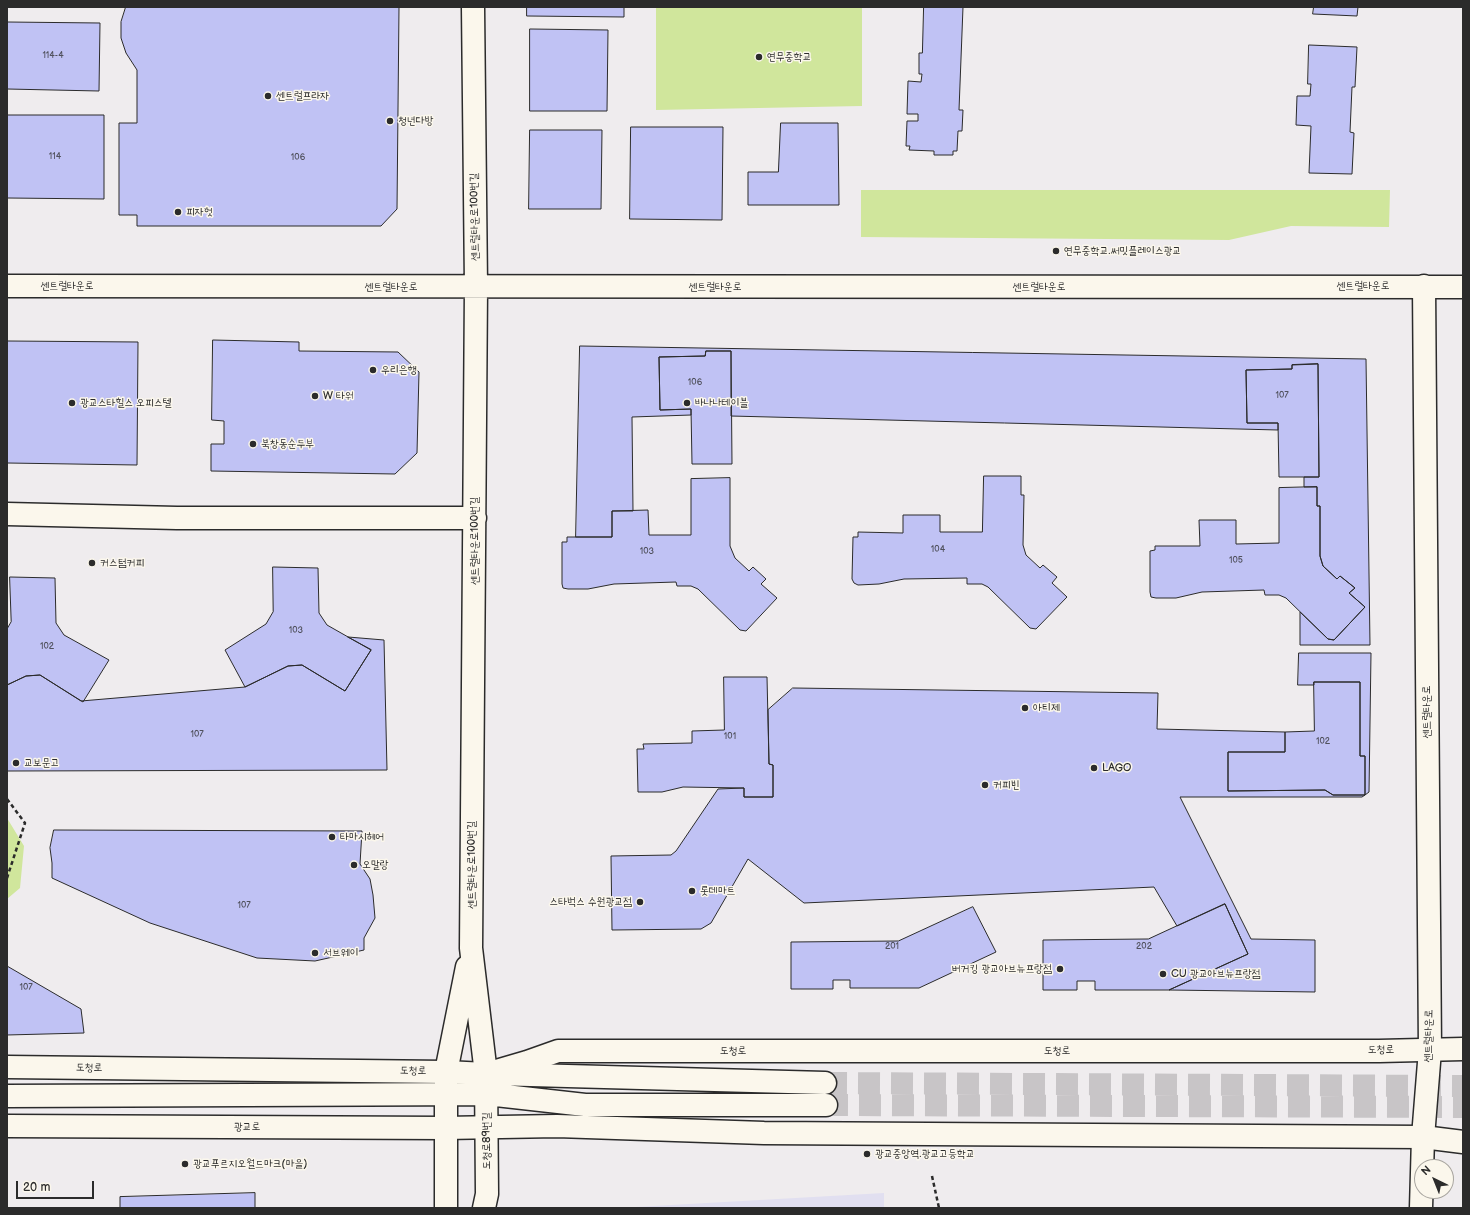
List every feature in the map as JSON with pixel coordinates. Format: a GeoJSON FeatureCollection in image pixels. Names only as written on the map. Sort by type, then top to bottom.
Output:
{"type":"FeatureCollection","features":[{"type":"Feature","properties":{"kind":"street","name":"센트럴타운로100번길"},"geometry":{"type":"LineString","coordinates":[[472,7],[476,288],[471,948],[487,1084]]}},
{"type":"Feature","properties":{"kind":"street","name":"센트럴타운로"},"geometry":{"type":"LineString","coordinates":[[7,286],[476,288],[1463,287]]}},
{"type":"Feature","properties":{"kind":"street","name":"센트럴타운로"},"geometry":{"type":"LineString","coordinates":[[1421,1208],[1422,1137],[1430,1050],[1424,286]]}},
{"type":"Feature","properties":{"kind":"street"},"geometry":{"type":"LineString","coordinates":[[7,514],[185,518],[475,518]]}},
{"type":"Feature","properties":{"kind":"street"},"geometry":{"type":"LineString","coordinates":[[446,1208],[446,1072],[471,948]]}},
{"type":"Feature","properties":{"kind":"street","name":"도청로"},"geometry":{"type":"LineString","coordinates":[[7,1067],[446,1072],[487,1084],[558,1051],[1463,1049]]}},
{"type":"Feature","properties":{"kind":"street"},"geometry":{"type":"LineString","coordinates":[[7,1096],[446,1094],[487,1084],[824,1083]]}},
{"type":"Feature","properties":{"kind":"street"},"geometry":{"type":"LineString","coordinates":[[487,1084],[585,1105],[826,1105]]}},
{"type":"Feature","properties":{"kind":"street","name":"도청로89번길"},"geometry":{"type":"LineString","coordinates":[[484,1208],[487,1194],[487,1084]]}},
{"type":"Feature","properties":{"kind":"street","name":"광교로"},"geometry":{"type":"LineString","coordinates":[[7,1126],[487,1127]]}},
{"type":"Feature","properties":{"kind":"street"},"geometry":{"type":"LineString","coordinates":[[487,1127],[557,1126],[780,1133],[1422,1137],[1463,1142]]}},
{"type":"Feature","properties":{"kind":"path"},"geometry":{"type":"LineString","coordinates":[[7,799],[25,823],[7,878]]}},
{"type":"Feature","properties":{"kind":"path"},"geometry":{"type":"LineString","coordinates":[[932,1176],[939,1208]]}},
{"type":"Feature","properties":{"kind":"shaded area"},"geometry":{"type":"Polygon","coordinates":[[[884,1193],[884,1208],[618,1208],[884,1193]]]}},
{"type":"Feature","properties":{"kind":"green space","name":"연무중학교"},"geometry":{"type":"Polygon","coordinates":[[[656,7],[862,7],[862,106],[656,110],[656,7]]]}},
{"type":"Feature","properties":{"kind":"green space"},"geometry":{"type":"Polygon","coordinates":[[[861,190],[1390,190],[1389,227],[1291,226],[1229,240],[861,237],[861,190]]]}},
{"type":"Feature","properties":{"kind":"green space"},"geometry":{"type":"Polygon","coordinates":[[[7,818],[24,846],[20,888],[7,899],[7,818]]]}},
{"type":"Feature","properties":{"kind":"building","name":"센트럴프라자"},"geometry":{"type":"Polygon","coordinates":[[[126,7],[399,7],[397,209],[381,226],[137,226],[137,215],[119,215],[119,123],[137,123],[137,70],[126,53],[121,38],[121,22],[126,7]]]}},
{"type":"Feature","properties":{"kind":"building"},"geometry":{"type":"Polygon","coordinates":[[[527,7],[624,7],[624,17],[527,16],[527,7]]]}},
{"type":"Feature","properties":{"kind":"building"},"geometry":{"type":"Polygon","coordinates":[[[924,7],[963,7],[959,110],[963,110],[962,131],[958,131],[957,151],[953,151],[953,155],[934,155],[934,151],[909,150],[910,146],[906,146],[907,121],[918,121],[918,114],[907,114],[908,81],[921,82],[922,74],[919,74],[919,53],[922,53],[924,7]]]}},
{"type":"Feature","properties":{"kind":"building"},"geometry":{"type":"Polygon","coordinates":[[[1314,7],[1358,7],[1357,16],[1313,14],[1314,7]]]}},
{"type":"Feature","properties":{"kind":"building"},"geometry":{"type":"Polygon","coordinates":[[[7,22],[100,23],[99,91],[7,89],[7,22]]]}},
{"type":"Feature","properties":{"kind":"building"},"geometry":{"type":"Polygon","coordinates":[[[530,29],[608,30],[607,111],[530,111],[530,29]]]}},
{"type":"Feature","properties":{"kind":"building"},"geometry":{"type":"Polygon","coordinates":[[[1309,45],[1357,47],[1355,87],[1352,87],[1350,132],[1354,133],[1352,174],[1309,173],[1311,126],[1296,125],[1297,96],[1310,96],[1311,84],[1308,84],[1309,45]]]}},
{"type":"Feature","properties":{"kind":"building"},"geometry":{"type":"Polygon","coordinates":[[[7,115],[104,115],[104,199],[7,198],[7,115]]]}},
{"type":"Feature","properties":{"kind":"building"},"geometry":{"type":"Polygon","coordinates":[[[781,123],[838,123],[839,205],[748,205],[748,172],[778,172],[781,123]]]}},
{"type":"Feature","properties":{"kind":"building"},"geometry":{"type":"Polygon","coordinates":[[[631,127],[723,127],[722,220],[630,219],[631,127]]]}},
{"type":"Feature","properties":{"kind":"building"},"geometry":{"type":"Polygon","coordinates":[[[530,130],[602,130],[601,209],[529,209],[530,130]]]}},
{"type":"Feature","properties":{"kind":"building","name":"W 타워"},"geometry":{"type":"Polygon","coordinates":[[[213,340],[299,342],[299,351],[398,352],[419,372],[417,453],[395,474],[211,471],[211,444],[224,444],[224,421],[212,420],[213,340]]]}},
{"type":"Feature","properties":{"kind":"building","name":"광교스타힐스 오피스텔"},"geometry":{"type":"Polygon","coordinates":[[[7,341],[138,342],[137,465],[7,463],[7,341]]]}},
{"type":"Feature","properties":{"kind":"building"},"geometry":{"type":"Polygon","coordinates":[[[580,346],[1366,359],[1370,645],[1300,645],[1300,612],[1328,639],[1334,640],[1365,607],[1349,593],[1355,588],[1340,576],[1337,579],[1323,566],[1320,556],[1320,506],[1317,506],[1317,487],[1304,487],[1304,477],[1319,477],[1318,364],[1292,365],[1292,369],[1246,370],[1247,423],[1278,423],[1278,430],[731,416],[731,351],[706,351],[705,356],[659,357],[660,410],[691,409],[691,415],[632,417],[633,511],[612,511],[612,537],[576,537],[580,346]]]}},
{"type":"Feature","properties":{"kind":"building"},"geometry":{"type":"Polygon","coordinates":[[[706,351],[731,351],[732,464],[692,464],[691,409],[660,410],[659,357],[705,356],[706,351]]]}},
{"type":"Feature","properties":{"kind":"building"},"geometry":{"type":"Polygon","coordinates":[[[1318,364],[1319,477],[1279,477],[1278,423],[1247,423],[1246,370],[1292,369],[1292,365],[1318,364]]]}},
{"type":"Feature","properties":{"kind":"building"},"geometry":{"type":"Polygon","coordinates":[[[984,476],[1021,476],[1021,495],[1024,495],[1023,545],[1026,555],[1040,568],[1043,565],[1057,577],[1052,583],[1067,597],[1036,629],[1030,628],[988,587],[982,584],[967,584],[967,578],[904,579],[879,584],[858,585],[854,583],[852,579],[853,537],[858,537],[858,532],[903,533],[903,515],[940,515],[940,532],[982,532],[984,476]]]}},
{"type":"Feature","properties":{"kind":"building"},"geometry":{"type":"Polygon","coordinates":[[[730,478],[730,546],[735,558],[749,571],[753,567],[766,579],[761,584],[777,598],[746,631],[740,630],[698,589],[691,586],[677,586],[676,582],[614,584],[588,589],[563,588],[562,542],[567,542],[567,537],[612,537],[612,511],[648,510],[649,535],[691,535],[691,479],[730,478]]]}},
{"type":"Feature","properties":{"kind":"building"},"geometry":{"type":"Polygon","coordinates":[[[1317,487],[1317,506],[1320,506],[1320,556],[1323,566],[1337,579],[1340,576],[1355,588],[1349,593],[1365,607],[1334,640],[1328,639],[1286,598],[1279,595],[1265,595],[1264,590],[1202,592],[1176,598],[1151,597],[1150,551],[1155,550],[1155,546],[1200,546],[1199,520],[1236,520],[1236,544],[1279,543],[1279,488],[1317,487]]]}},
{"type":"Feature","properties":{"kind":"building"},"geometry":{"type":"Polygon","coordinates":[[[273,567],[318,568],[319,613],[327,625],[371,650],[345,691],[302,665],[288,666],[245,687],[225,650],[266,624],[273,612],[273,567]]]}},
{"type":"Feature","properties":{"kind":"building"},"geometry":{"type":"Polygon","coordinates":[[[10,577],[55,578],[56,623],[64,635],[109,660],[83,702],[40,675],[26,676],[7,685],[7,629],[11,622],[10,577]]]}},
{"type":"Feature","properties":{"kind":"building"},"geometry":{"type":"Polygon","coordinates":[[[348,637],[384,640],[387,770],[7,771],[7,685],[26,676],[40,675],[81,701],[245,687],[288,666],[302,665],[345,691],[371,650],[348,637]]]}},
{"type":"Feature","properties":{"kind":"building"},"geometry":{"type":"Polygon","coordinates":[[[1299,653],[1371,653],[1369,792],[1365,795],[1365,756],[1360,756],[1360,682],[1314,682],[1314,685],[1298,685],[1299,653]]]}},
{"type":"Feature","properties":{"kind":"building"},"geometry":{"type":"Polygon","coordinates":[[[724,677],[767,677],[769,764],[773,765],[773,797],[744,797],[744,788],[683,787],[662,792],[638,792],[637,749],[644,749],[643,744],[692,743],[692,731],[724,730],[724,677]]]}},
{"type":"Feature","properties":{"kind":"building"},"geometry":{"type":"Polygon","coordinates":[[[1314,682],[1360,682],[1360,756],[1365,756],[1365,795],[1333,795],[1325,790],[1228,791],[1228,752],[1285,752],[1285,732],[1314,731],[1314,682]]]}},
{"type":"Feature","properties":{"kind":"building"},"geometry":{"type":"Polygon","coordinates":[[[793,688],[1158,693],[1157,729],[1285,732],[1285,752],[1228,752],[1228,791],[1325,790],[1333,795],[1365,795],[1362,797],[1180,797],[1251,939],[1315,940],[1315,992],[1169,990],[1248,954],[1225,904],[1177,926],[1154,887],[804,903],[748,859],[711,923],[701,929],[612,930],[611,856],[671,855],[676,851],[718,789],[744,788],[744,797],[773,797],[773,765],[769,764],[768,710],[793,688]]]}},
{"type":"Feature","properties":{"kind":"building"},"geometry":{"type":"Polygon","coordinates":[[[54,830],[362,831],[360,864],[370,879],[375,918],[364,938],[364,950],[315,961],[257,958],[150,923],[52,878],[50,848],[54,830]]]}},
{"type":"Feature","properties":{"kind":"building"},"geometry":{"type":"Polygon","coordinates":[[[1225,904],[1248,954],[1169,990],[1095,990],[1095,981],[1077,981],[1077,990],[1043,990],[1043,940],[1148,939],[1225,904]]]}},
{"type":"Feature","properties":{"kind":"building"},"geometry":{"type":"Polygon","coordinates":[[[973,907],[996,952],[919,988],[850,988],[850,980],[833,980],[833,989],[791,989],[791,942],[898,941],[973,907]]]}},
{"type":"Feature","properties":{"kind":"building"},"geometry":{"type":"Polygon","coordinates":[[[7,966],[81,1009],[84,1033],[7,1035],[7,966]]]}},
{"type":"Feature","properties":{"kind":"building"},"geometry":{"type":"Polygon","coordinates":[[[255,1193],[255,1208],[120,1208],[120,1197],[255,1193]]]}},
{"type":"Feature","properties":{"kind":"tunnel"},"geometry":{"type":"LineString","coordinates":[[825,1083],[1463,1086]]}},
{"type":"Feature","properties":{"kind":"tunnel"},"geometry":{"type":"LineString","coordinates":[[826,1105],[1463,1107]]}},
{"type":"Feature","properties":{"kind":"place","name":"연무중학교"},"geometry":{"type":"Point","coordinates":[759,57]}},
{"type":"Feature","properties":{"kind":"place","name":"센트럴프라자"},"geometry":{"type":"Point","coordinates":[268,96]}},
{"type":"Feature","properties":{"kind":"place","name":"청년다방"},"geometry":{"type":"Point","coordinates":[390,121]}},
{"type":"Feature","properties":{"kind":"place","name":"피자헛"},"geometry":{"type":"Point","coordinates":[178,212]}},
{"type":"Feature","properties":{"kind":"place","name":"연무중학교.써밋플레이스광교"},"geometry":{"type":"Point","coordinates":[1056,251]}},
{"type":"Feature","properties":{"kind":"place","name":"우리은행"},"geometry":{"type":"Point","coordinates":[373,370]}},
{"type":"Feature","properties":{"kind":"place","name":"W 타워"},"geometry":{"type":"Point","coordinates":[315,396]}},
{"type":"Feature","properties":{"kind":"place","name":"광교스타힐스 오피스텔"},"geometry":{"type":"Point","coordinates":[72,403]}},
{"type":"Feature","properties":{"kind":"place","name":"바나나테이블"},"geometry":{"type":"Point","coordinates":[687,403]}},
{"type":"Feature","properties":{"kind":"place","name":"북창동순두부"},"geometry":{"type":"Point","coordinates":[253,444]}},
{"type":"Feature","properties":{"kind":"place","name":"커스텀커피"},"geometry":{"type":"Point","coordinates":[92,563]}},
{"type":"Feature","properties":{"kind":"place","name":"아티제"},"geometry":{"type":"Point","coordinates":[1025,708]}},
{"type":"Feature","properties":{"kind":"place","name":"교보문고"},"geometry":{"type":"Point","coordinates":[16,763]}},
{"type":"Feature","properties":{"kind":"place","name":"LAGO"},"geometry":{"type":"Point","coordinates":[1094,768]}},
{"type":"Feature","properties":{"kind":"place","name":"커피빈"},"geometry":{"type":"Point","coordinates":[985,785]}},
{"type":"Feature","properties":{"kind":"place","name":"타마시헤어"},"geometry":{"type":"Point","coordinates":[332,837]}},
{"type":"Feature","properties":{"kind":"place","name":"오말랑"},"geometry":{"type":"Point","coordinates":[354,865]}},
{"type":"Feature","properties":{"kind":"place","name":"롯데마트"},"geometry":{"type":"Point","coordinates":[692,891]}},
{"type":"Feature","properties":{"kind":"place","name":"스타벅스 수원광교점"},"geometry":{"type":"Point","coordinates":[640,902]}},
{"type":"Feature","properties":{"kind":"place","name":"서브웨이"},"geometry":{"type":"Point","coordinates":[315,953]}},
{"type":"Feature","properties":{"kind":"place","name":"버거킹 광교아브뉴프랑점"},"geometry":{"type":"Point","coordinates":[1060,969]}},
{"type":"Feature","properties":{"kind":"place","name":"CU 광교아브뉴프랑점"},"geometry":{"type":"Point","coordinates":[1163,974]}},
{"type":"Feature","properties":{"kind":"place","name":"광교중앙역.광교고등학교"},"geometry":{"type":"Point","coordinates":[867,1154]}},
{"type":"Feature","properties":{"kind":"place","name":"광교푸르지오월드마크(마을)"},"geometry":{"type":"Point","coordinates":[185,1164]}}]}
